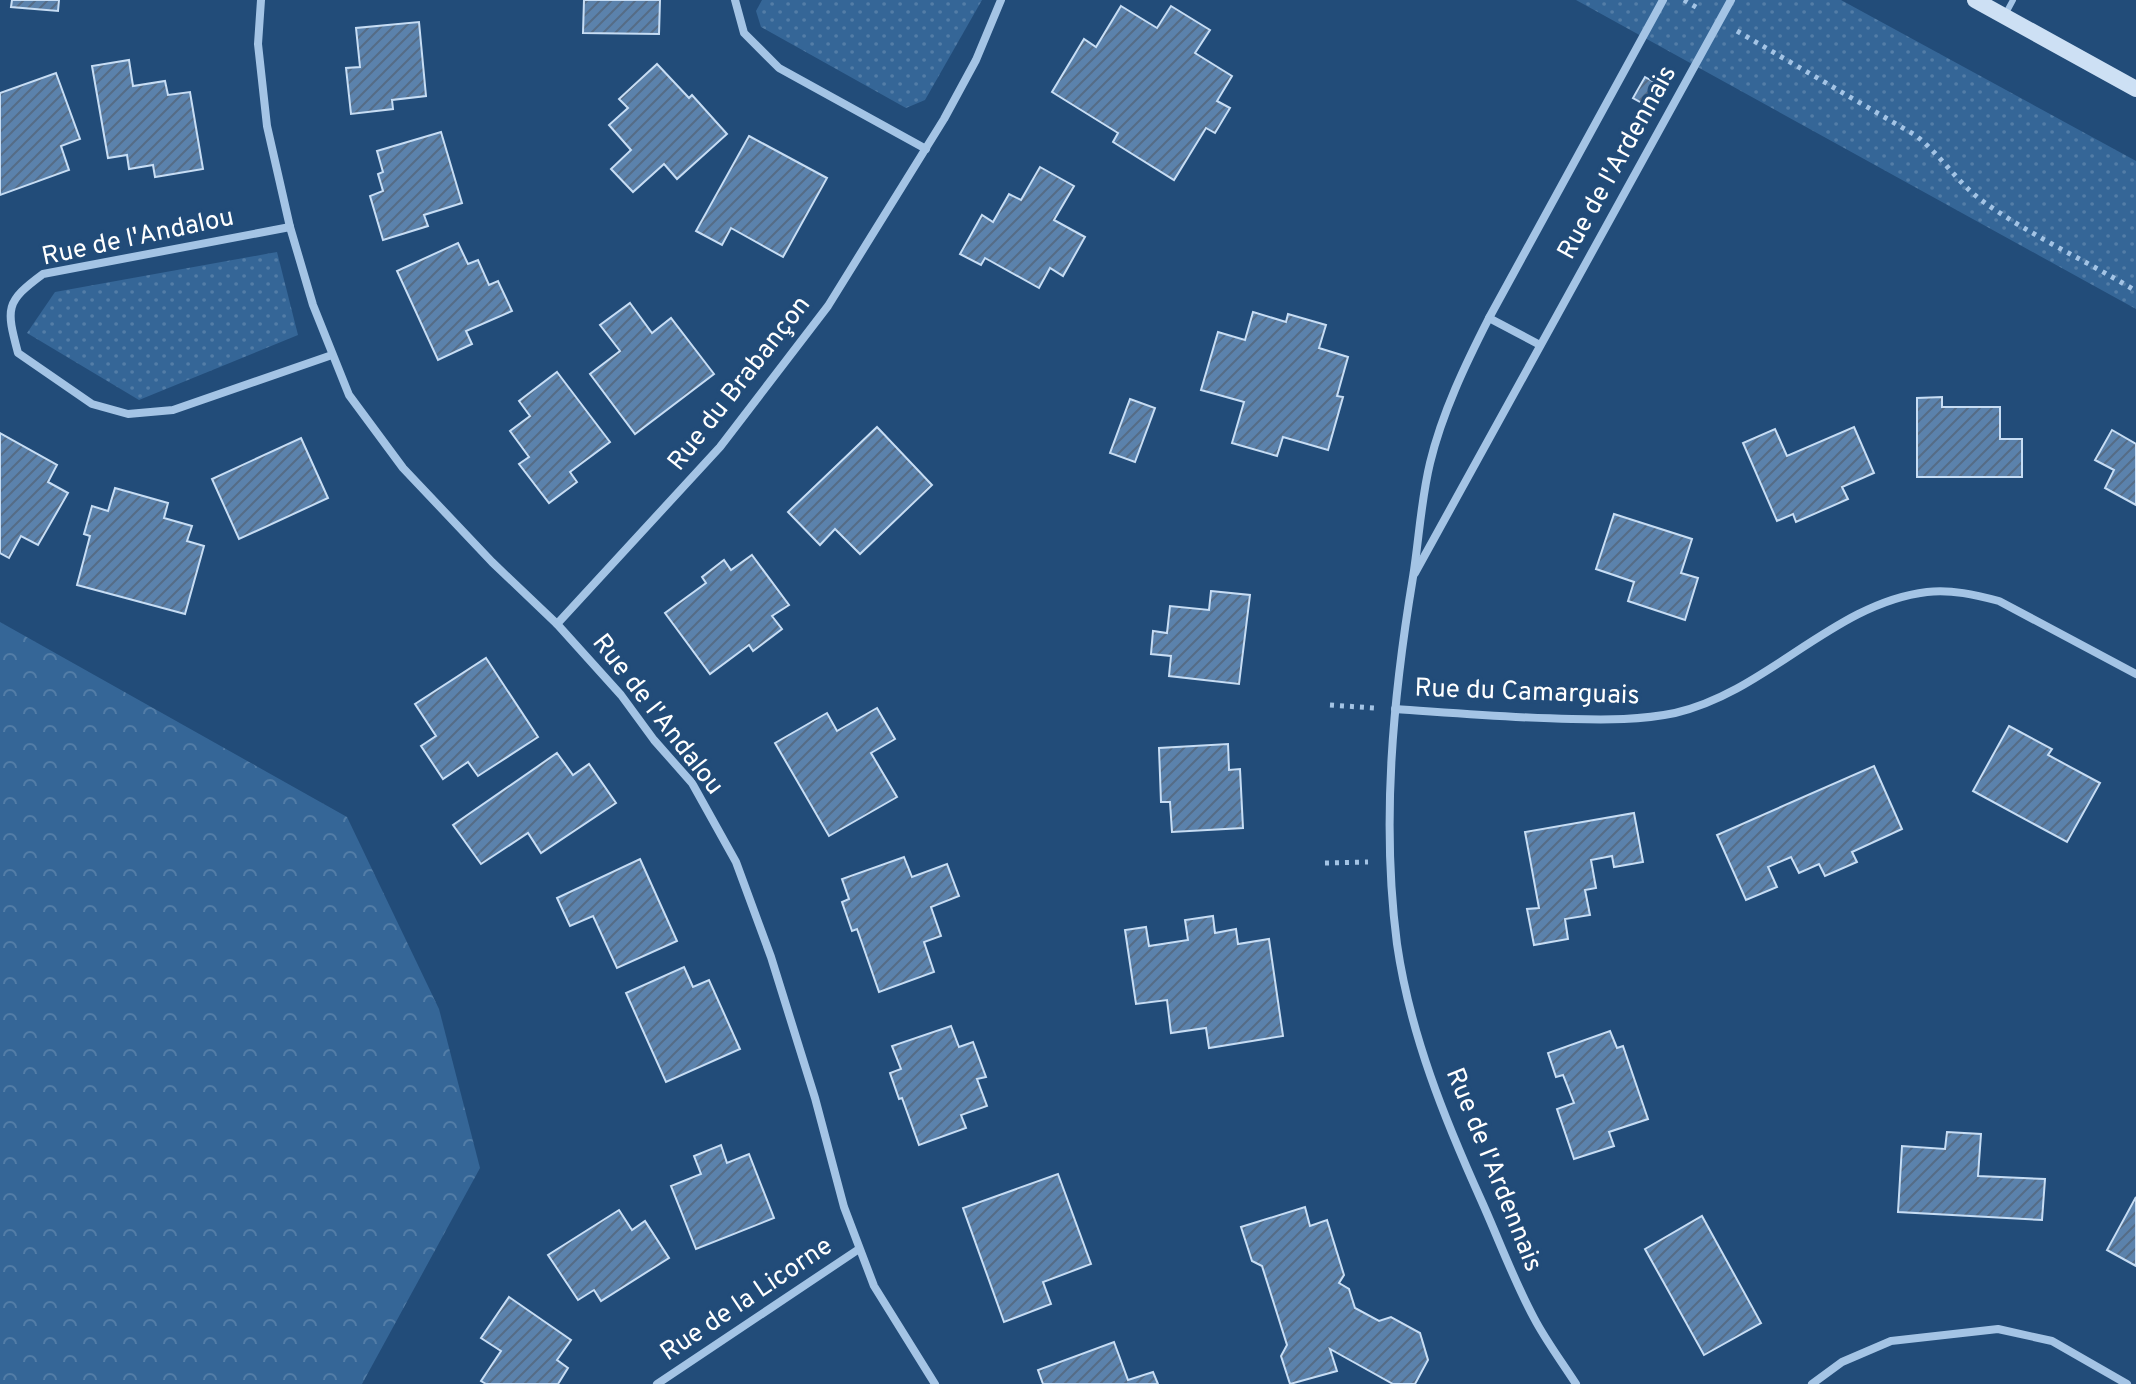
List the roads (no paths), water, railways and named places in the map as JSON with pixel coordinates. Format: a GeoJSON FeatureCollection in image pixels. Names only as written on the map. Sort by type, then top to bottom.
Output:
{"type":"FeatureCollection","features":[{"type":"Feature","properties":{"kind":"street","name":"Rue de l'Andalou"},"geometry":{"type":"LineString","coordinates":[[261,0],[258,44],[267,126],[290,227],[313,305],[349,395],[403,468],[492,562],[557,624],[621,695],[654,740],[692,783],[736,862],[771,957],[859,1249],[874,1286],[935,1384]]}},
{"type":"Feature","properties":{"kind":"street"},"geometry":{"type":"LineString","coordinates":[[735,0],[744,33],[779,68],[926,149]]}},
{"type":"Feature","properties":{"kind":"street","name":"Rue du Brabançon"},"geometry":{"type":"LineString","coordinates":[[557,624],[720,447],[828,306],[926,149],[976,60],[1001,0]]}},
{"type":"Feature","properties":{"kind":"street","name":"Rue de l'Ardennais"},"geometry":{"type":"LineString","coordinates":[[1576,1384],[1534,1318],[1445,1118],[1406,991],[1390,861],[1395,709],[1405,618],[1430,463],[1470,355],[1663,0]]}},
{"type":"Feature","properties":{"kind":"street","name":"Rue de l'Ardennais"},"geometry":{"type":"LineString","coordinates":[[1413,577],[1731,0]]}},
{"type":"Feature","properties":{"kind":"street"},"geometry":{"type":"LineString","coordinates":[[1975,0],[2136,89]]}},
{"type":"Feature","properties":{"kind":"street","name":"Rue de l'Andalou"},"geometry":{"type":"LineString","coordinates":[[290,227],[43,274],[19,292],[8,316],[18,353],[92,404],[128,414],[173,410],[332,355]]}},
{"type":"Feature","properties":{"kind":"street"},"geometry":{"type":"LineString","coordinates":[[1489,318],[1540,345]]}},
{"type":"Feature","properties":{"kind":"street","name":"Rue du Camarguais"},"geometry":{"type":"LineString","coordinates":[[1395,709],[1529,719],[1603,720],[1680,712],[1731,691],[1880,604],[1929,591],[1965,593],[1999,601],[2136,674]]}},
{"type":"Feature","properties":{"kind":"street","name":"Rue de la Licorne"},"geometry":{"type":"LineString","coordinates":[[657,1384],[859,1249]]}},
{"type":"Feature","properties":{"kind":"street"},"geometry":{"type":"LineString","coordinates":[[1812,1384],[1842,1362],[1891,1341],[1998,1329],[2052,1341],[2127,1384]]}},
{"type":"Feature","properties":{"kind":"lane"},"geometry":{"type":"LineString","coordinates":[[2004,16],[2013,0]]}}]}
